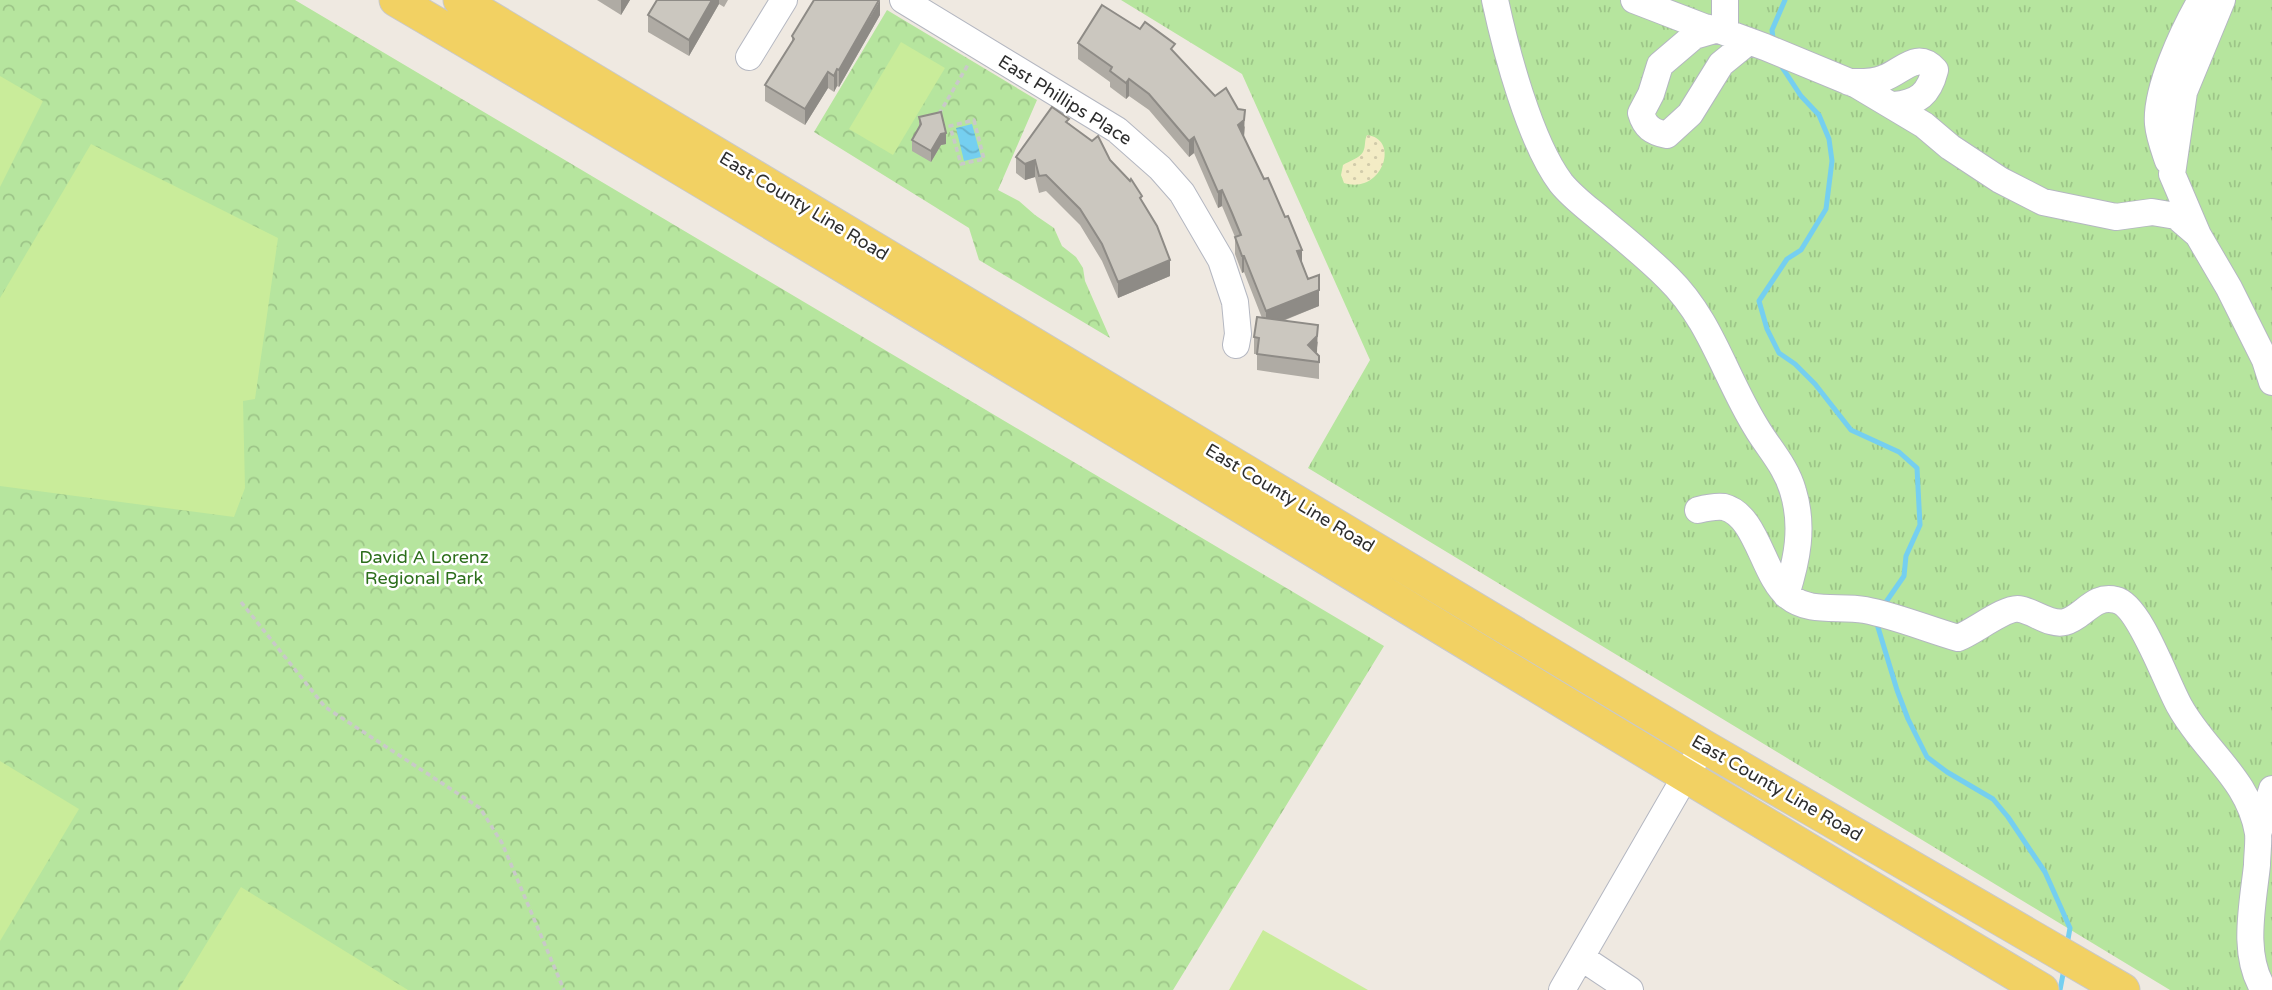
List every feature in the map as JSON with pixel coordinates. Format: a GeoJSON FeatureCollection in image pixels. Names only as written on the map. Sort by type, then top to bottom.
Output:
{"type":"FeatureCollection","features":[{"type":"Feature","properties":{"kind":"main road","name":"East County Line Road"},"geometry":{"type":"LineString","coordinates":[[396,0],[774,223],[1686,778],[2042,990]]}},
{"type":"Feature","properties":{"kind":"main road","name":"East County Line Road"},"geometry":{"type":"LineString","coordinates":[[460,0],[1703,746],[2123,990]]}},
{"type":"Feature","properties":{"kind":"street"},"geometry":{"type":"LineString","coordinates":[[749,57],[784,0]]}},
{"type":"Feature","properties":{"kind":"street","name":"East Phillips Place"},"geometry":{"type":"LineString","coordinates":[[903,0],[1117,130],[1160,167],[1182,193],[1221,260],[1236,302],[1236,345]]}},
{"type":"Feature","properties":{"kind":"street"},"geometry":{"type":"LineString","coordinates":[[1495,0],[1536,135],[1562,184],[1584,206],[1642,253],[1694,307],[1757,428],[1783,467],[1793,492],[1800,538],[1786,595]]}},
{"type":"Feature","properties":{"kind":"street"},"geometry":{"type":"LineString","coordinates":[[1634,0],[1798,59],[1849,82],[1894,105],[2000,180],[2043,202],[2116,217],[2152,212],[2176,216],[2198,235]]}},
{"type":"Feature","properties":{"kind":"street"},"geometry":{"type":"LineString","coordinates":[[1725,0],[1725,27],[1694,36],[1660,65],[1651,94],[1641,113],[1644,123],[1655,133],[1667,135],[1680,125],[1699,101],[1714,72],[1728,56],[1748,42]]}},
{"type":"Feature","properties":{"kind":"street"},"geometry":{"type":"LineString","coordinates":[[2202,0],[2166,76],[2158,105],[2158,125],[2172,174],[2198,235],[2230,288],[2265,360],[2272,382]]}},
{"type":"Feature","properties":{"kind":"street"},"geometry":{"type":"LineString","coordinates":[[2152,212],[2164,200],[2172,174],[2184,92],[2222,0]]}},
{"type":"Feature","properties":{"kind":"street"},"geometry":{"type":"LineString","coordinates":[[1849,82],[1871,82],[1885,78],[1912,61],[1922,60],[1930,64],[1935,70],[1929,88],[1911,103],[1894,105]]}},
{"type":"Feature","properties":{"kind":"street"},"geometry":{"type":"LineString","coordinates":[[1698,510],[1725,507],[1736,514],[1752,534],[1769,570],[1786,595],[1799,604],[1815,608],[1865,610],[1958,638],[1972,633],[2002,613],[2018,608],[2061,624],[2071,620],[2095,601],[2118,600],[2129,606],[2141,624],[2180,708],[2242,788],[2258,834]]}},
{"type":"Feature","properties":{"kind":"street"},"geometry":{"type":"LineString","coordinates":[[1562,990],[1703,746]]}},
{"type":"Feature","properties":{"kind":"street"},"geometry":{"type":"LineString","coordinates":[[2264,990],[2255,974],[2252,956],[2252,908],[2258,834],[2272,789]]}},
{"type":"Feature","properties":{"kind":"street"},"geometry":{"type":"LineString","coordinates":[[1582,958],[1630,990]]}},
{"type":"Feature","properties":{"kind":"path"},"geometry":{"type":"LineString","coordinates":[[938,115],[979,47]]}},
{"type":"Feature","properties":{"kind":"path"},"geometry":{"type":"LineString","coordinates":[[974,120],[984,159],[961,164],[952,133],[950,126],[974,120]]}},
{"type":"Feature","properties":{"kind":"path"},"geometry":{"type":"LineString","coordinates":[[944,135],[952,133]]}},
{"type":"Feature","properties":{"kind":"path"},"geometry":{"type":"LineString","coordinates":[[241,602],[325,707],[480,807],[502,843],[564,990]]}},
{"type":"Feature","properties":{"kind":"green space","name":"David A Lorenz Regional Park"},"geometry":{"type":"Polygon","coordinates":[[[0,0],[295,0],[1384,646],[1173,990],[0,990],[0,0]]]}},
{"type":"Feature","properties":{"kind":"green space"},"geometry":{"type":"Polygon","coordinates":[[[1121,0],[2272,0],[2272,990],[2170,990],[1308,468],[1370,360],[1242,74],[1121,0]]]}},
{"type":"Feature","properties":{"kind":"green space"},"geometry":{"type":"Polygon","coordinates":[[[887,10],[1037,100],[998,190],[1019,201],[1054,228],[1062,246],[1076,257],[1083,268],[1085,281],[1110,338],[979,260],[969,228],[814,132],[887,10]]]}},
{"type":"Feature","properties":{"kind":"green space"},"geometry":{"type":"Polygon","coordinates":[[[901,42],[945,68],[893,155],[849,129],[901,42]]]}},
{"type":"Feature","properties":{"kind":"green space"},"geometry":{"type":"Polygon","coordinates":[[[0,76],[43,101],[0,187],[0,76]]]}},
{"type":"Feature","properties":{"kind":"green space"},"geometry":{"type":"Polygon","coordinates":[[[91,144],[278,238],[255,399],[243,401],[245,488],[234,517],[0,486],[0,298],[91,144]]]}},
{"type":"Feature","properties":{"kind":"green space"},"geometry":{"type":"Polygon","coordinates":[[[0,761],[79,809],[0,941],[0,761]]]}},
{"type":"Feature","properties":{"kind":"green space"},"geometry":{"type":"Polygon","coordinates":[[[241,887],[408,990],[178,990],[241,887]]]}},
{"type":"Feature","properties":{"kind":"green space"},"geometry":{"type":"Polygon","coordinates":[[[1263,930],[1368,990],[1229,990],[1263,930]]]}},
{"type":"Feature","properties":{"kind":"sand"},"geometry":{"type":"Polygon","coordinates":[[[1367,135],[1377,139],[1383,146],[1385,155],[1382,165],[1377,174],[1368,181],[1357,185],[1344,183],[1341,175],[1343,165],[1362,154],[1367,135]]]}},
{"type":"Feature","properties":{"kind":"water"},"geometry":{"type":"Polygon","coordinates":[[[972,124],[981,157],[964,161],[956,128],[972,124]]]}},
{"type":"Feature","properties":{"kind":"building"},"geometry":{"type":"Polygon","coordinates":[[[657,0],[712,0],[689,40],[648,15],[657,0]]]}},
{"type":"Feature","properties":{"kind":"building"},"geometry":{"type":"Polygon","coordinates":[[[814,0],[879,0],[839,70],[837,69],[834,76],[828,72],[805,109],[765,85],[794,39],[792,36],[814,0]]]}},
{"type":"Feature","properties":{"kind":"building"},"geometry":{"type":"Polygon","coordinates":[[[1102,5],[1140,29],[1145,22],[1175,44],[1171,49],[1215,96],[1226,88],[1238,109],[1245,110],[1244,120],[1238,125],[1264,179],[1268,178],[1285,217],[1288,216],[1302,250],[1297,251],[1308,279],[1319,275],[1319,290],[1266,311],[1235,237],[1241,235],[1232,213],[1222,190],[1218,192],[1194,137],[1189,141],[1149,94],[1129,79],[1126,83],[1110,71],[1112,67],[1078,43],[1102,5]]]}},
{"type":"Feature","properties":{"kind":"building"},"geometry":{"type":"Polygon","coordinates":[[[1052,107],[1069,119],[1066,122],[1092,141],[1098,136],[1110,160],[1130,181],[1131,179],[1142,196],[1140,198],[1157,226],[1170,260],[1118,282],[1102,244],[1080,209],[1046,175],[1039,176],[1035,160],[1025,164],[1016,157],[1052,107]]]}},
{"type":"Feature","properties":{"kind":"building"},"geometry":{"type":"Polygon","coordinates":[[[941,112],[946,133],[941,134],[931,151],[912,140],[921,124],[919,117],[941,112]]]}},
{"type":"Feature","properties":{"kind":"building"},"geometry":{"type":"Polygon","coordinates":[[[1257,317],[1318,325],[1317,336],[1308,345],[1319,356],[1319,362],[1257,354],[1259,338],[1254,337],[1257,317]]]}},
{"type":"Feature","properties":{"kind":"waterway"},"geometry":{"type":"LineString","coordinates":[[1773,38],[1772,30],[1785,0]]}},
{"type":"Feature","properties":{"kind":"waterway"},"geometry":{"type":"LineString","coordinates":[[1780,64],[1801,96],[1819,115],[1829,139],[1832,161],[1826,209],[1801,250],[1787,259],[1759,301],[1767,329],[1779,353],[1795,364],[1815,384],[1851,430],[1899,452],[1917,468],[1920,525],[1906,556],[1904,576],[1886,602]]}},
{"type":"Feature","properties":{"kind":"waterway"},"geometry":{"type":"LineString","coordinates":[[1877,624],[1897,690],[1927,757],[1993,799],[2008,817],[2045,872],[2070,928],[2067,945]]}},
{"type":"Feature","properties":{"kind":"waterway"},"geometry":{"type":"LineString","coordinates":[[2060,990],[2064,969]]}}]}
